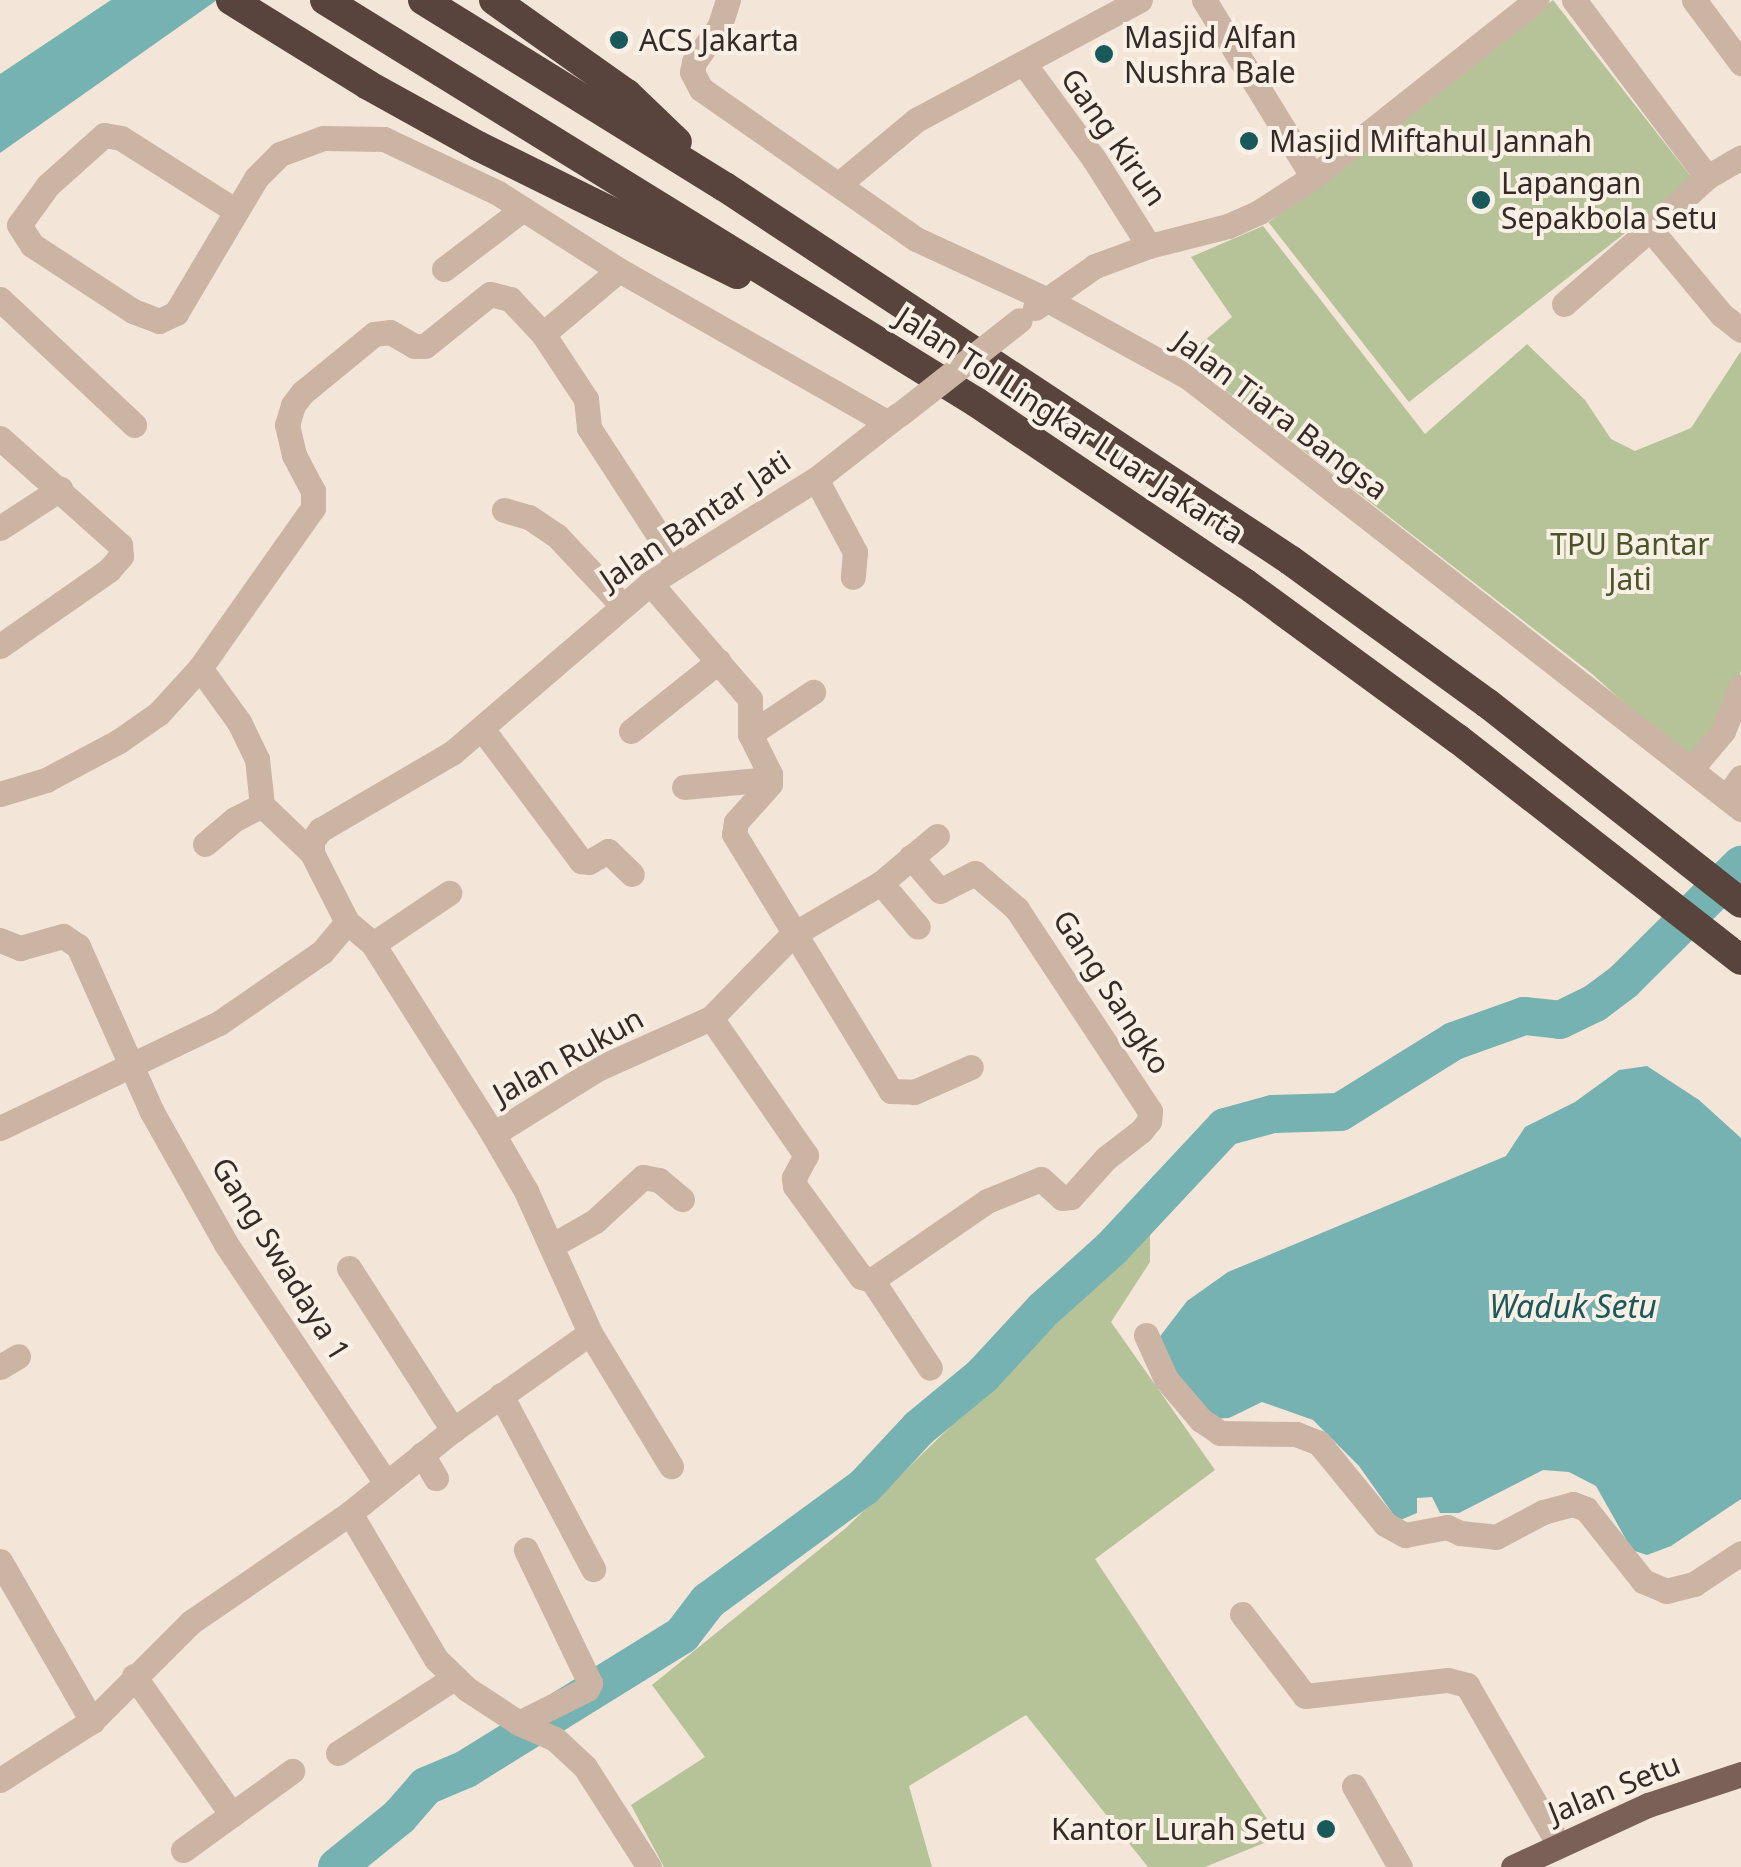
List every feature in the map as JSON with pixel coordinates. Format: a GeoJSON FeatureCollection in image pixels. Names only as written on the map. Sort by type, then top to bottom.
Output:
{"type":"FeatureCollection","features":[{"type":"Feature","properties":{"kind":"highway"},"geometry":{"type":"LineString","coordinates":[[231,0],[478,146],[906,358]]}},
{"type":"Feature","properties":{"kind":"highway","name":"Jalan Tol Lingkar Luar Jakarta"},"geometry":{"type":"LineString","coordinates":[[325,0],[906,358],[1246,584],[1741,960]]}},
{"type":"Feature","properties":{"kind":"highway","name":"Jalan Tol Lingkar Luar Jakarta"},"geometry":{"type":"LineString","coordinates":[[423,0],[725,187],[1290,560],[1741,903]]}},
{"type":"Feature","properties":{"kind":"highway"},"geometry":{"type":"LineString","coordinates":[[494,0],[627,94],[725,187]]}},
{"type":"Feature","properties":{"kind":"main road","name":"Jalan Setu"},"geometry":{"type":"LineString","coordinates":[[1513,1867],[1648,1805],[1741,1774]]}},
{"type":"Feature","properties":{"kind":"street","name":"Jalan Tiara Bangsa"},"geometry":{"type":"LineString","coordinates":[[728,0],[719,27],[694,62],[692,72],[701,88],[916,239],[1046,298],[1188,377],[1691,769],[1736,794]]}},
{"type":"Feature","properties":{"kind":"street"},"geometry":{"type":"LineString","coordinates":[[840,184],[916,120],[1140,0]]}},
{"type":"Feature","properties":{"kind":"street"},"geometry":{"type":"LineString","coordinates":[[1204,0],[1313,177]]}},
{"type":"Feature","properties":{"kind":"street","name":"Jalan Bantar Jati"},"geometry":{"type":"LineString","coordinates":[[312,854],[315,836],[328,824],[417,776],[483,730],[650,582],[816,479],[1081,273],[1149,246],[1228,226],[1313,177],[1536,0]]}},
{"type":"Feature","properties":{"kind":"street"},"geometry":{"type":"LineString","coordinates":[[1574,0],[1707,177]]}},
{"type":"Feature","properties":{"kind":"street"},"geometry":{"type":"LineString","coordinates":[[1694,0],[1741,62]]}},
{"type":"Feature","properties":{"kind":"street","name":"Gang Kirun"},"geometry":{"type":"LineString","coordinates":[[1025,65],[1094,159],[1149,246]]}},
{"type":"Feature","properties":{"kind":"street"},"geometry":{"type":"LineString","coordinates":[[236,211],[121,138],[104,134],[48,184],[19,225],[32,246],[132,311],[158,321],[176,312],[265,166],[298,145],[346,135],[381,138],[523,209],[620,270],[894,418]]}},
{"type":"Feature","properties":{"kind":"street"},"geometry":{"type":"LineString","coordinates":[[1564,304],[1707,177],[1741,157]]}},
{"type":"Feature","properties":{"kind":"street"},"geometry":{"type":"LineString","coordinates":[[444,269],[523,209]]}},
{"type":"Feature","properties":{"kind":"street"},"geometry":{"type":"LineString","coordinates":[[1650,229],[1722,314],[1741,330]]}},
{"type":"Feature","properties":{"kind":"street"},"geometry":{"type":"LineString","coordinates":[[543,334],[620,270]]}},
{"type":"Feature","properties":{"kind":"street"},"geometry":{"type":"LineString","coordinates":[[0,794],[46,780],[119,741],[158,712],[200,668],[313,508],[313,491],[294,455],[287,425],[293,404],[302,393],[374,334],[390,332],[414,346],[425,346],[496,292],[517,304],[543,334],[586,399],[593,434],[678,565]]}},
{"type":"Feature","properties":{"kind":"street"},"geometry":{"type":"LineString","coordinates":[[0,299],[134,425]]}},
{"type":"Feature","properties":{"kind":"street"},"geometry":{"type":"LineString","coordinates":[[0,438],[120,546],[121,556],[109,570],[0,646]]}},
{"type":"Feature","properties":{"kind":"street"},"geometry":{"type":"LineString","coordinates":[[816,479],[855,552],[853,577]]}},
{"type":"Feature","properties":{"kind":"street"},"geometry":{"type":"LineString","coordinates":[[0,528],[60,489]]}},
{"type":"Feature","properties":{"kind":"street"},"geometry":{"type":"LineString","coordinates":[[504,510],[529,517],[557,536],[622,606]]}},
{"type":"Feature","properties":{"kind":"street"},"geometry":{"type":"LineString","coordinates":[[650,582],[750,699],[750,734],[770,779]]}},
{"type":"Feature","properties":{"kind":"street"},"geometry":{"type":"LineString","coordinates":[[631,731],[719,661]]}},
{"type":"Feature","properties":{"kind":"street"},"geometry":{"type":"LineString","coordinates":[[200,668],[240,722],[257,759],[262,805],[312,854],[346,922],[373,944],[494,1134]]}},
{"type":"Feature","properties":{"kind":"street"},"geometry":{"type":"LineString","coordinates":[[1691,769],[1723,731],[1741,686]]}},
{"type":"Feature","properties":{"kind":"street"},"geometry":{"type":"LineString","coordinates":[[750,734],[813,692]]}},
{"type":"Feature","properties":{"kind":"street"},"geometry":{"type":"LineString","coordinates":[[483,730],[580,861],[588,862],[608,851],[632,874]]}},
{"type":"Feature","properties":{"kind":"street"},"geometry":{"type":"LineString","coordinates":[[684,787],[770,779]]}},
{"type":"Feature","properties":{"kind":"street"},"geometry":{"type":"LineString","coordinates":[[770,779],[733,830],[792,934],[891,1091],[914,1092],[971,1066]]}},
{"type":"Feature","properties":{"kind":"street"},"geometry":{"type":"LineString","coordinates":[[205,844],[235,818],[262,805]]}},
{"type":"Feature","properties":{"kind":"street","name":"Jalan Rukun"},"geometry":{"type":"LineString","coordinates":[[671,1466],[590,1333],[494,1134],[598,1069],[712,1018],[792,934],[881,883],[937,836]]}},
{"type":"Feature","properties":{"kind":"street","name":"Gang Sangko"},"geometry":{"type":"LineString","coordinates":[[872,1280],[987,1201],[1041,1179],[1062,1198],[1071,1197],[1106,1158],[1141,1131],[1151,1115],[1017,909],[975,873],[940,891],[911,857]]}},
{"type":"Feature","properties":{"kind":"street"},"geometry":{"type":"LineString","coordinates":[[881,883],[918,928]]}},
{"type":"Feature","properties":{"kind":"street"},"geometry":{"type":"LineString","coordinates":[[373,944],[449,893]]}},
{"type":"Feature","properties":{"kind":"street"},"geometry":{"type":"LineString","coordinates":[[0,1128],[242,1009],[322,952],[346,922]]}},
{"type":"Feature","properties":{"kind":"street","name":"Gang Swadaya 1"},"geometry":{"type":"LineString","coordinates":[[0,940],[20,948],[57,936],[74,941],[128,1064],[226,1244],[386,1483]]}},
{"type":"Feature","properties":{"kind":"street"},"geometry":{"type":"LineString","coordinates":[[712,1018],[806,1156],[794,1178],[795,1186],[856,1273],[872,1280],[930,1368]]}},
{"type":"Feature","properties":{"kind":"street"},"geometry":{"type":"LineString","coordinates":[[550,1246],[595,1220],[643,1176],[659,1180],[682,1199]]}},
{"type":"Feature","properties":{"kind":"street"},"geometry":{"type":"LineString","coordinates":[[348,1268],[454,1430]]}},
{"type":"Feature","properties":{"kind":"street"},"geometry":{"type":"LineString","coordinates":[[0,1780],[92,1721],[191,1622],[350,1513],[454,1430],[590,1333]]}},
{"type":"Feature","properties":{"kind":"street"},"geometry":{"type":"LineString","coordinates":[[1146,1335],[1166,1378],[1201,1420],[1220,1433],[1296,1434],[1320,1443],[1386,1524],[1405,1535],[1447,1527],[1460,1533],[1496,1537],[1543,1512],[1573,1504],[1586,1509],[1643,1581],[1666,1590],[1694,1584],[1741,1553]]}},
{"type":"Feature","properties":{"kind":"street"},"geometry":{"type":"LineString","coordinates":[[501,1395],[593,1569]]}},
{"type":"Feature","properties":{"kind":"street"},"geometry":{"type":"LineString","coordinates":[[422,1454],[436,1478]]}},
{"type":"Feature","properties":{"kind":"street"},"geometry":{"type":"LineString","coordinates":[[350,1513],[436,1658],[454,1678],[523,1724],[554,1739],[585,1766],[649,1867]]}},
{"type":"Feature","properties":{"kind":"street"},"geometry":{"type":"LineString","coordinates":[[523,1724],[586,1689],[590,1682],[526,1550]]}},
{"type":"Feature","properties":{"kind":"street"},"geometry":{"type":"LineString","coordinates":[[0,1561],[92,1721]]}},
{"type":"Feature","properties":{"kind":"street"},"geometry":{"type":"LineString","coordinates":[[1242,1614],[1304,1696],[1448,1680],[1467,1685],[1558,1845]]}},
{"type":"Feature","properties":{"kind":"street"},"geometry":{"type":"LineString","coordinates":[[134,1676],[232,1815]]}},
{"type":"Feature","properties":{"kind":"street"},"geometry":{"type":"LineString","coordinates":[[338,1753],[454,1678]]}},
{"type":"Feature","properties":{"kind":"street"},"geometry":{"type":"LineString","coordinates":[[183,1850],[292,1772]]}},
{"type":"Feature","properties":{"kind":"street"},"geometry":{"type":"LineString","coordinates":[[1354,1786],[1400,1867]]}},
{"type":"Feature","properties":{"kind":"green space","name":"Lapangan Sepakbola Setu"},"geometry":{"type":"Polygon","coordinates":[[[1553,0],[1693,180],[1409,402],[1269,222],[1553,0]]]}},
{"type":"Feature","properties":{"kind":"green space","name":"TPU Bantar Jati"},"geometry":{"type":"Polygon","coordinates":[[[1263,226],[1425,434],[1527,344],[1585,400],[1611,439],[1635,451],[1691,428],[1741,351],[1741,671],[1728,706],[1690,762],[1591,673],[1184,358],[1232,317],[1191,257],[1263,226]]]}},
{"type":"Feature","properties":{"kind":"green space"},"geometry":{"type":"Polygon","coordinates":[[[1150,1233],[1150,1262],[1111,1322],[1215,1470],[1095,1559],[1279,1837],[1205,1867],[1148,1867],[1026,1715],[909,1786],[932,1867],[664,1867],[631,1805],[705,1757],[652,1685],[846,1528],[1150,1233]]]}},
{"type":"Feature","properties":{"kind":"water"},"geometry":{"type":"Polygon","coordinates":[[[111,0],[217,0],[0,153],[0,74],[111,0]]]}},
{"type":"Feature","properties":{"kind":"water","name":"Waduk Setu"},"geometry":{"type":"Polygon","coordinates":[[[1647,1066],[1699,1100],[1741,1138],[1741,1499],[1671,1546],[1647,1555],[1632,1550],[1596,1486],[1569,1472],[1543,1470],[1459,1513],[1440,1513],[1432,1497],[1417,1498],[1417,1513],[1398,1521],[1359,1466],[1313,1420],[1262,1402],[1229,1418],[1209,1419],[1173,1378],[1158,1339],[1187,1301],[1228,1272],[1506,1156],[1525,1127],[1575,1102],[1619,1070],[1647,1066]]]}},
{"type":"Feature","properties":{"kind":"waterway"},"geometry":{"type":"LineString","coordinates":[[337,1867],[399,1817],[426,1786],[466,1769],[682,1635],[708,1601],[864,1487],[919,1428],[983,1375],[1043,1310],[1111,1249],[1225,1127],[1273,1114],[1340,1112],[1454,1041],[1524,1016],[1560,1020],[1595,1003],[1624,981],[1741,865]]}},
{"type":"Feature","properties":{"kind":"place","name":"ACS Jakarta"},"geometry":{"type":"Point","coordinates":[619,40]}},
{"type":"Feature","properties":{"kind":"place","name":"Masjid Alfan Nushra Bale"},"geometry":{"type":"Point","coordinates":[1104,54]}},
{"type":"Feature","properties":{"kind":"place","name":"Masjid Miftahul Jannah"},"geometry":{"type":"Point","coordinates":[1249,141]}},
{"type":"Feature","properties":{"kind":"place","name":"Lapangan Sepakbola Setu"},"geometry":{"type":"Point","coordinates":[1481,200]}},
{"type":"Feature","properties":{"kind":"place","name":"Kantor Lurah Setu"},"geometry":{"type":"Point","coordinates":[1326,1829]}}]}
